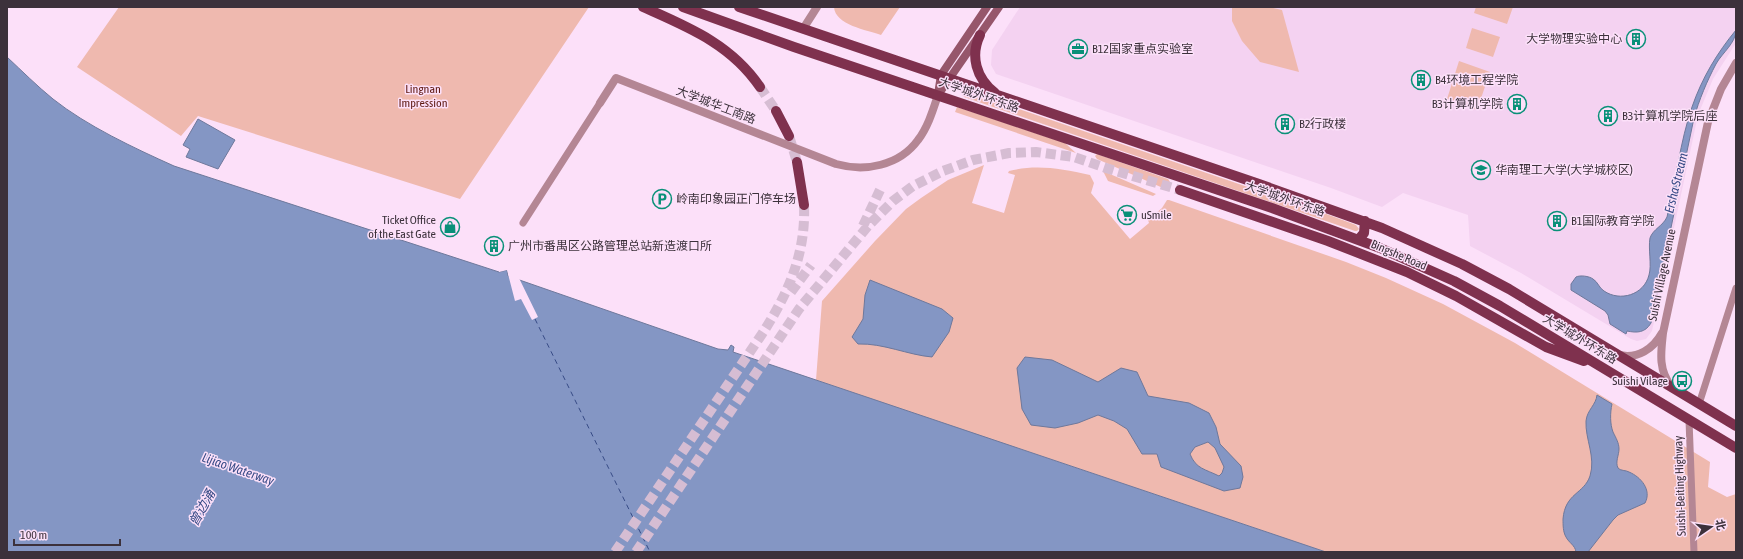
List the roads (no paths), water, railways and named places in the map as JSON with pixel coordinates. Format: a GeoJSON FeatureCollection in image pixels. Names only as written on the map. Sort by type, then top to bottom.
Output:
{"type":"FeatureCollection","features":[{"type":"Feature","properties":{"kind":"main road"},"geometry":{"type":"LineString","coordinates":[[643,7],[691,28],[708,38],[731,55],[760,87]]}},
{"type":"Feature","properties":{"kind":"main road","name":"大学城外环东路"},"geometry":{"type":"LineString","coordinates":[[683,7],[1359,239],[1429,270],[1485,298],[1598,364],[1736,448]]}},
{"type":"Feature","properties":{"kind":"main road","name":"大学城外环东路"},"geometry":{"type":"LineString","coordinates":[[739,7],[1365,221],[1437,252],[1494,281],[1736,426]]}},
{"type":"Feature","properties":{"kind":"main road","name":"大学城华工南路"},"geometry":{"type":"LineString","coordinates":[[938,95],[945,77],[987,7]]}},
{"type":"Feature","properties":{"kind":"main road","name":"大学城华工南路"},"geometry":{"type":"LineString","coordinates":[[945,77],[980,35],[999,7]]}},
{"type":"Feature","properties":{"kind":"main road"},"geometry":{"type":"LineString","coordinates":[[980,35],[974,56],[977,68],[988,87],[1000,96]]}},
{"type":"Feature","properties":{"kind":"main road"},"geometry":{"type":"LineString","coordinates":[[776,111],[789,136]]}},
{"type":"Feature","properties":{"kind":"main road"},"geometry":{"type":"LineString","coordinates":[[797,162],[804,205]]}},
{"type":"Feature","properties":{"kind":"main road","name":"Bingshe Road"},"geometry":{"type":"LineString","coordinates":[[1180,190],[1322,239],[1407,272],[1456,296],[1550,348],[1598,364]]}},
{"type":"Feature","properties":{"kind":"main road"},"geometry":{"type":"LineString","coordinates":[[1359,239],[1364,233],[1365,221]]}},
{"type":"Feature","properties":{"kind":"main road"},"geometry":{"type":"LineString","coordinates":[[1485,298],[1481,294],[1481,285],[1488,280],[1494,281]]}},
{"type":"Feature","properties":{"kind":"street"},"geometry":{"type":"LineString","coordinates":[[803,29],[817,7]]}},
{"type":"Feature","properties":{"kind":"street","name":"Suishi Village Avenue"},"geometry":{"type":"LineString","coordinates":[[1674,389],[1664,374],[1661,365],[1663,333],[1706,128],[1718,94],[1736,62]]}},
{"type":"Feature","properties":{"kind":"street","name":"大学城华工南路"},"geometry":{"type":"LineString","coordinates":[[523,223],[616,78],[836,164],[861,168],[888,162],[910,149],[917,142],[928,123],[938,95]]}},
{"type":"Feature","properties":{"kind":"street"},"geometry":{"type":"LineString","coordinates":[[1699,404],[1736,288]]}},
{"type":"Feature","properties":{"kind":"street","name":"Suishi Village Avenue"},"geometry":{"type":"LineString","coordinates":[[1618,355],[1628,356],[1644,352],[1653,346],[1663,333]]}},
{"type":"Feature","properties":{"kind":"street","name":"Suishi-Beiting Highway"},"geometry":{"type":"LineString","coordinates":[[1689,420],[1694,552]]}},
{"type":"Feature","properties":{"kind":"water","name":"Ersha Stream"},"geometry":{"type":"Polygon","coordinates":[[[1736,30],[1734,39],[1716,64],[1709,77],[1694,118],[1651,323],[1646,329],[1637,332],[1627,331],[1626,334],[1610,324],[1608,315],[1605,311],[1571,290],[1571,284],[1576,277],[1587,277],[1595,280],[1604,291],[1617,296],[1624,296],[1637,292],[1646,282],[1650,271],[1650,238],[1653,232],[1667,217],[1684,134],[1692,107],[1700,86],[1711,66],[1736,30]]]}},
{"type":"Feature","properties":{"kind":"water"},"geometry":{"type":"Polygon","coordinates":[[[7,57],[35,84],[66,109],[127,144],[174,166],[499,272],[507,270],[508,276],[718,349],[728,350],[731,345],[734,347],[733,352],[1326,552],[7,552],[7,57]]]}},
{"type":"Feature","properties":{"kind":"water"},"geometry":{"type":"Polygon","coordinates":[[[198,119],[235,140],[218,169],[186,157],[190,149],[183,145],[198,119]]]}},
{"type":"Feature","properties":{"kind":"water"},"geometry":{"type":"Polygon","coordinates":[[[870,280],[942,309],[953,318],[949,332],[932,357],[877,345],[858,344],[852,337],[863,319],[865,295],[870,280]]]}},
{"type":"Feature","properties":{"kind":"water"},"geometry":{"type":"Polygon","coordinates":[[[1025,357],[1052,360],[1098,382],[1121,368],[1137,372],[1148,396],[1189,403],[1209,413],[1216,427],[1220,444],[1241,466],[1243,477],[1240,488],[1224,491],[1161,467],[1157,454],[1142,454],[1127,429],[1114,421],[1098,415],[1078,423],[1055,428],[1031,425],[1022,409],[1017,368],[1025,357]],[[1208,442],[1195,447],[1190,454],[1198,466],[1219,476],[1224,467],[1215,448],[1208,442]]]}},
{"type":"Feature","properties":{"kind":"water"},"geometry":{"type":"Polygon","coordinates":[[[1597,395],[1612,404],[1611,426],[1619,447],[1617,463],[1618,468],[1620,470],[1628,471],[1638,477],[1644,484],[1647,498],[1645,503],[1618,515],[1588,552],[1576,552],[1567,539],[1563,528],[1564,510],[1571,499],[1584,487],[1590,476],[1592,462],[1586,421],[1597,395]]]}},
{"type":"Feature","properties":{"kind":"tunnel"},"geometry":{"type":"LineString","coordinates":[[760,87],[776,111]]}},
{"type":"Feature","properties":{"kind":"tunnel"},"geometry":{"type":"LineString","coordinates":[[789,136],[797,162]]}},
{"type":"Feature","properties":{"kind":"tunnel"},"geometry":{"type":"LineString","coordinates":[[636,552],[799,309],[868,226],[893,201],[913,186],[943,171],[973,160],[1009,153],[1036,152],[1074,157],[1180,190]]}},
{"type":"Feature","properties":{"kind":"tunnel"},"geometry":{"type":"LineString","coordinates":[[863,226],[880,190]]}},
{"type":"Feature","properties":{"kind":"tunnel"},"geometry":{"type":"LineString","coordinates":[[615,552],[762,334],[780,304],[794,273],[798,257],[804,223],[804,205]]}},
{"type":"Feature","properties":{"kind":"tunnel"},"geometry":{"type":"LineString","coordinates":[[791,292],[811,265]]}},
{"type":"Feature","properties":{"kind":"place","name":"大学物理实验中心"},"geometry":{"type":"Point","coordinates":[1636,39]}},
{"type":"Feature","properties":{"kind":"place","name":"B12国家重点实验室"},"geometry":{"type":"Point","coordinates":[1078,49]}},
{"type":"Feature","properties":{"kind":"place","name":"B4环境工程学院"},"geometry":{"type":"Point","coordinates":[1421,80]}},
{"type":"Feature","properties":{"kind":"place","name":"B3计算机学院"},"geometry":{"type":"Point","coordinates":[1517,104]}},
{"type":"Feature","properties":{"kind":"place","name":"B3计算机学院后座"},"geometry":{"type":"Point","coordinates":[1608,116]}},
{"type":"Feature","properties":{"kind":"place","name":"B2行政楼"},"geometry":{"type":"Point","coordinates":[1285,124]}},
{"type":"Feature","properties":{"kind":"place","name":"华南理工大学(大学城校区)"},"geometry":{"type":"Point","coordinates":[1481,170]}},
{"type":"Feature","properties":{"kind":"place","name":"岭南印象园正门停车场"},"geometry":{"type":"Point","coordinates":[662,199]}},
{"type":"Feature","properties":{"kind":"place","name":"uSmile"},"geometry":{"type":"Point","coordinates":[1127,215]}},
{"type":"Feature","properties":{"kind":"place","name":"B1国际教育学院"},"geometry":{"type":"Point","coordinates":[1557,221]}},
{"type":"Feature","properties":{"kind":"place","name":"Ticket Office of the East Gate"},"geometry":{"type":"Point","coordinates":[450,227]}},
{"type":"Feature","properties":{"kind":"place","name":"广州市番禺区公路管理总站新造渡口所"},"geometry":{"type":"Point","coordinates":[494,246]}},
{"type":"Feature","properties":{"kind":"place","name":"Suishi Vilage"},"geometry":{"type":"Point","coordinates":[1682,381]}},
{"type":"Feature","properties":{"kind":"park label","name":"Lingnan Impression"},"geometry":{"type":"Point","coordinates":[423,96]}},
{"type":"Feature","properties":{"kind":"water label","name":"Lijiao Waterway"},"geometry":{"type":"Point","coordinates":[238,469]}},
{"type":"Feature","properties":{"kind":"water label","name":"曾边涌"},"geometry":{"type":"Point","coordinates":[202,508]}}]}
